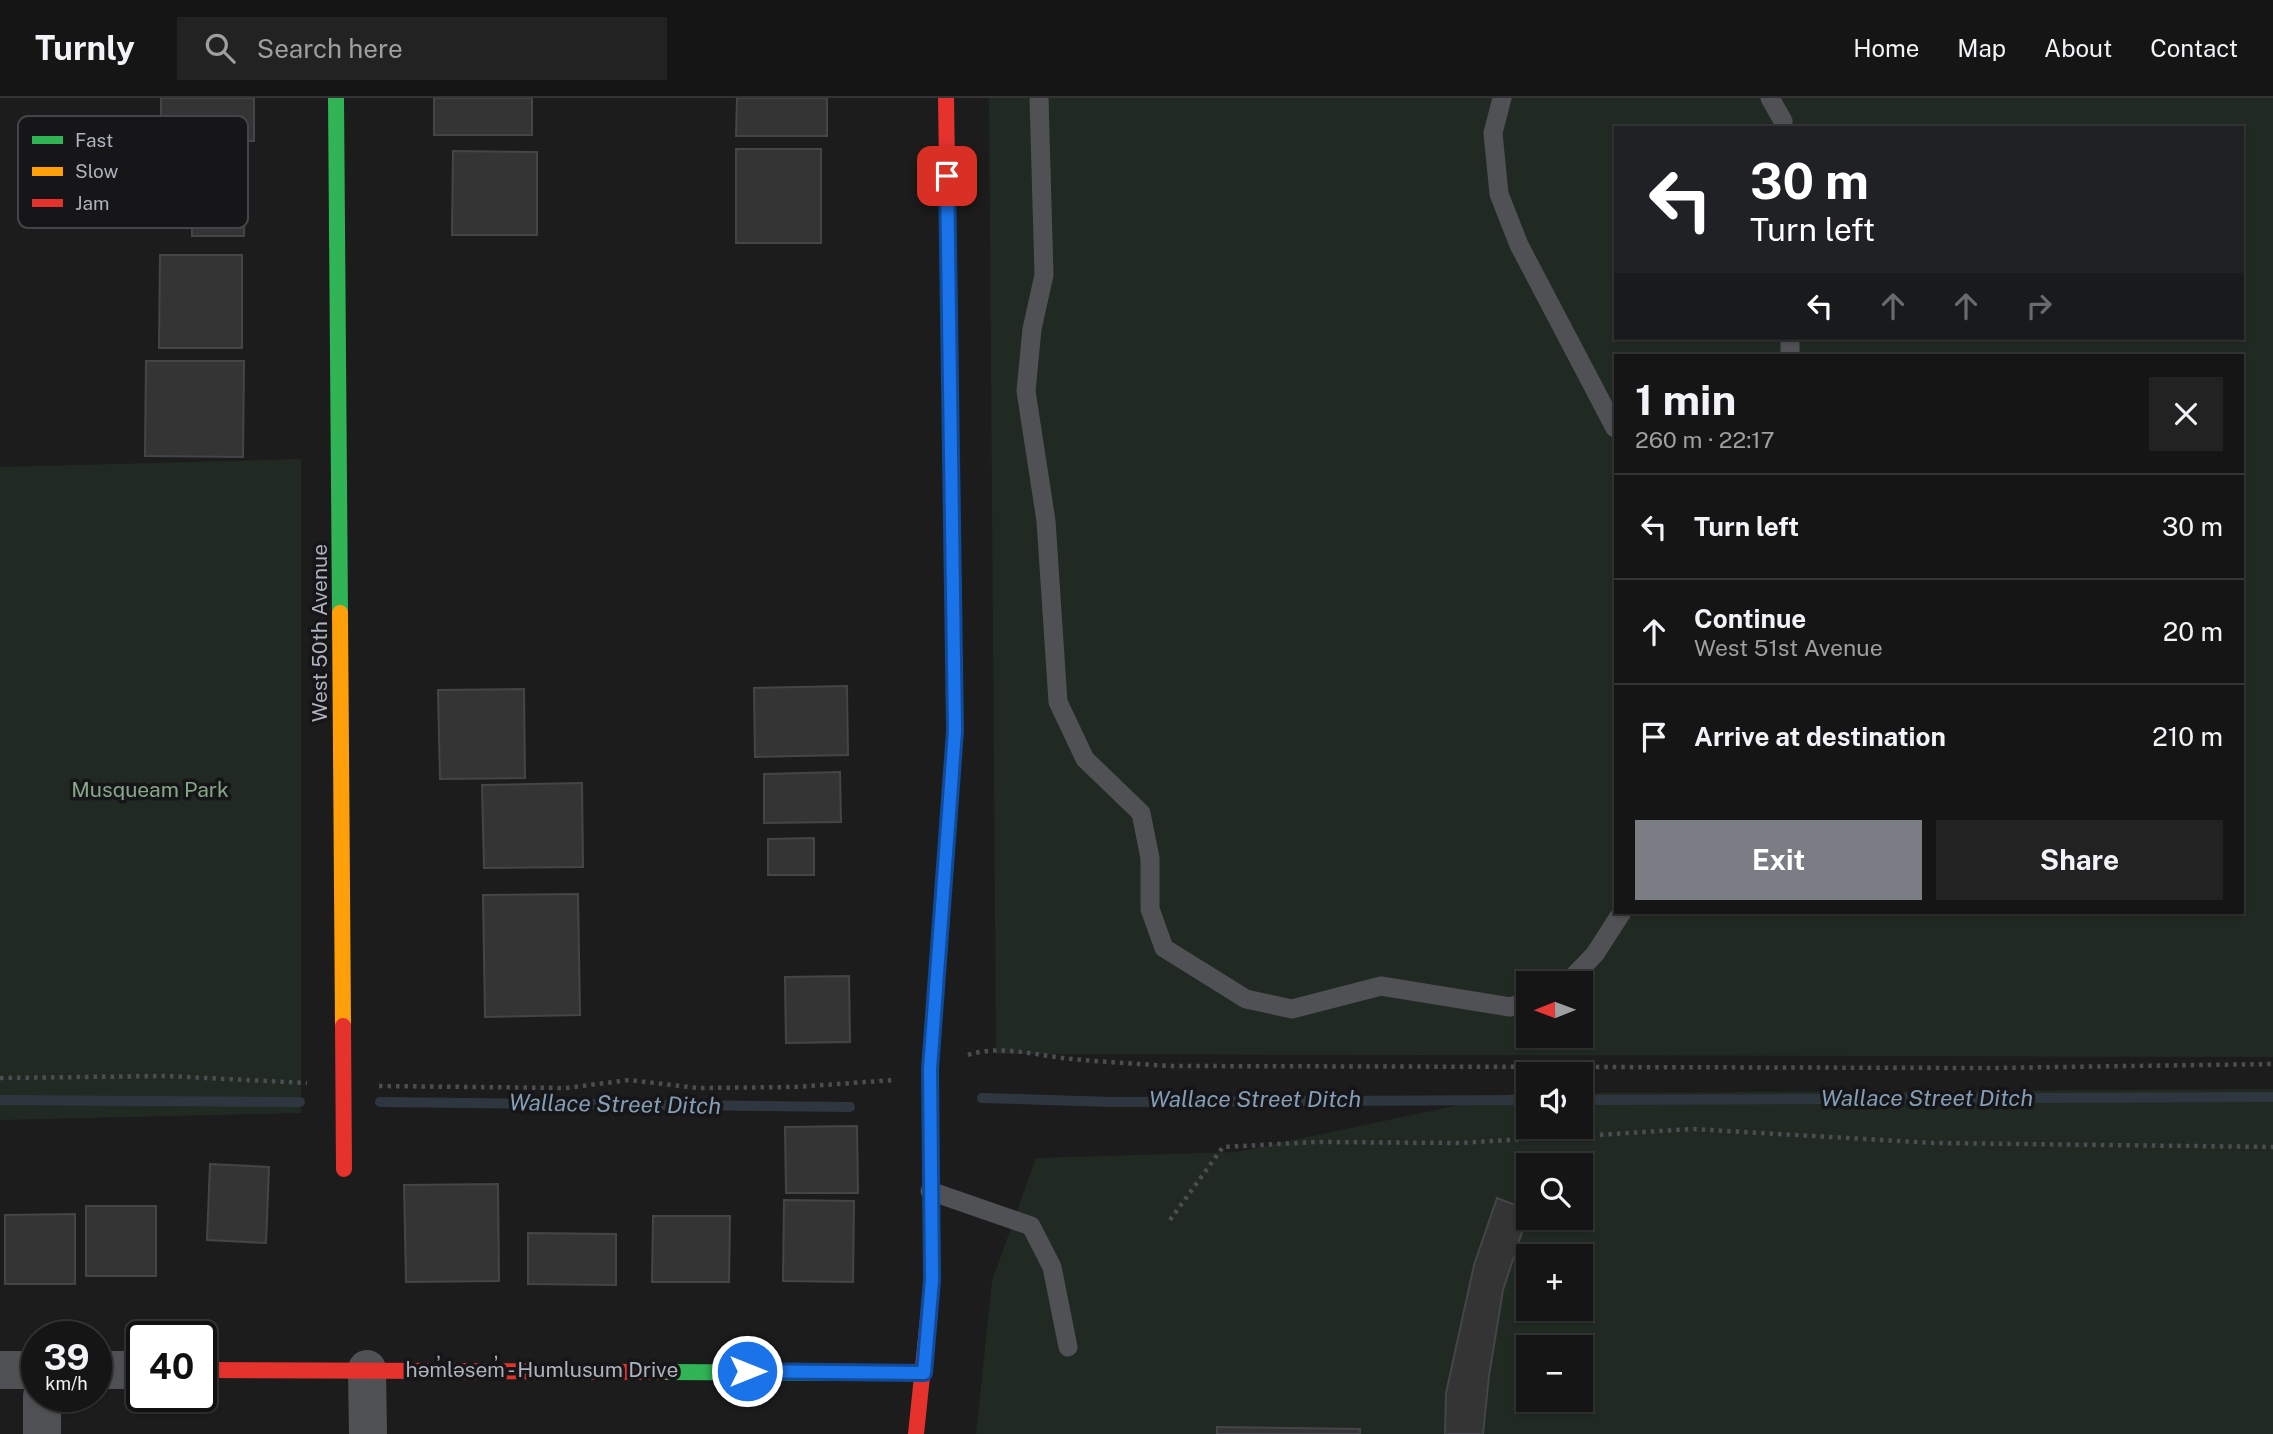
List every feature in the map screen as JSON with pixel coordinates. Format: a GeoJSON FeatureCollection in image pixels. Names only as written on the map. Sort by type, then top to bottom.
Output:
{"type":"FeatureCollection","features":[{"type":"Feature","properties":{"kind":"street","name":"West 50th Avenue"},"geometry":{"type":"LineString","coordinates":[[336,98],[344,1169]]}},
{"type":"Feature","properties":{"kind":"street"},"geometry":{"type":"LineString","coordinates":[[916,1434],[932,1280],[930,1069],[955,731],[946,98]]}},
{"type":"Feature","properties":{"kind":"street"},"geometry":{"type":"LineString","coordinates":[[367,1369],[368,1434]]}},
{"type":"Feature","properties":{"kind":"street"},"geometry":{"type":"LineString","coordinates":[[0,1370],[21,1370]]}},
{"type":"Feature","properties":{"kind":"street","name":"həm̓ləsem̓ - Humlusum Drive"},"geometry":{"type":"LineString","coordinates":[[217,1370],[924,1373]]}},
{"type":"Feature","properties":{"kind":"street"},"geometry":{"type":"LineString","coordinates":[[42,1412],[42,1434]]}},
{"type":"Feature","properties":{"kind":"lane"},"geometry":{"type":"LineString","coordinates":[[1039,98],[1044,275],[1032,329],[1026,391],[1046,521],[1058,702],[1085,759],[1141,813],[1150,858],[1150,909],[1164,948],[1246,999],[1292,1009],[1381,986],[1510,1007],[1516,1005]]}},
{"type":"Feature","properties":{"kind":"lane"},"geometry":{"type":"LineString","coordinates":[[1502,98],[1493,133],[1499,194],[1519,245],[1614,426]]}},
{"type":"Feature","properties":{"kind":"lane"},"geometry":{"type":"LineString","coordinates":[[1770,98],[1783,121],[1783,126]]}},
{"type":"Feature","properties":{"kind":"lane"},"geometry":{"type":"LineString","coordinates":[[1579,971],[1595,954],[1621,914]]}},
{"type":"Feature","properties":{"kind":"lane"},"geometry":{"type":"LineString","coordinates":[[930,1191],[1031,1226],[1052,1267],[1068,1347]]}},
{"type":"Feature","properties":{"kind":"path"},"geometry":{"type":"LineString","coordinates":[[961,1057],[981,1051],[1010,1051],[1070,1059],[1171,1066],[1990,1068],[2273,1064]]}},
{"type":"Feature","properties":{"kind":"path"},"geometry":{"type":"LineString","coordinates":[[0,1078],[166,1076],[344,1085],[566,1088],[629,1080],[698,1088],[795,1087],[899,1079]]}},
{"type":"Feature","properties":{"kind":"path"},"geometry":{"type":"LineString","coordinates":[[1170,1220],[1223,1147],[1315,1142],[1461,1143],[1694,1129],[1933,1143],[2273,1147]]}},
{"type":"Feature","properties":{"kind":"green space"},"geometry":{"type":"Polygon","coordinates":[[[989,98],[2273,98],[2273,1057],[996,1054],[989,98]]]}},
{"type":"Feature","properties":{"kind":"green space","name":"Musqueam Park"},"geometry":{"type":"Polygon","coordinates":[[[301,459],[301,1113],[0,1120],[0,467],[301,459]]]}},
{"type":"Feature","properties":{"kind":"green space"},"geometry":{"type":"Polygon","coordinates":[[[2273,1089],[2273,1434],[976,1434],[992,1281],[1036,1158],[1237,1152],[1516,1093],[1516,1139],[1593,1139],[1593,1093],[2273,1089]]]}},
{"type":"Feature","properties":{"kind":"building"},"geometry":{"type":"Polygon","coordinates":[[[161,98],[254,98],[254,141],[248,141],[248,116],[161,116],[161,98]]]}},
{"type":"Feature","properties":{"kind":"building"},"geometry":{"type":"Polygon","coordinates":[[[434,98],[532,98],[532,135],[434,135],[434,98]]]}},
{"type":"Feature","properties":{"kind":"building"},"geometry":{"type":"Polygon","coordinates":[[[737,98],[827,98],[827,136],[736,136],[737,98]]]}},
{"type":"Feature","properties":{"kind":"building"},"geometry":{"type":"Polygon","coordinates":[[[736,149],[821,149],[821,243],[736,243],[736,149]]]}},
{"type":"Feature","properties":{"kind":"building"},"geometry":{"type":"Polygon","coordinates":[[[453,151],[537,152],[537,235],[452,235],[453,151]]]}},
{"type":"Feature","properties":{"kind":"building"},"geometry":{"type":"Polygon","coordinates":[[[192,228],[244,228],[244,236],[192,236],[192,228]]]}},
{"type":"Feature","properties":{"kind":"building"},"geometry":{"type":"Polygon","coordinates":[[[160,255],[242,255],[242,348],[159,348],[160,255]]]}},
{"type":"Feature","properties":{"kind":"building"},"geometry":{"type":"Polygon","coordinates":[[[146,361],[244,361],[243,457],[145,456],[146,361]]]}},
{"type":"Feature","properties":{"kind":"building"},"geometry":{"type":"Polygon","coordinates":[[[847,686],[848,755],[755,757],[754,688],[847,686]]]}},
{"type":"Feature","properties":{"kind":"building"},"geometry":{"type":"Polygon","coordinates":[[[524,689],[525,778],[440,779],[438,690],[524,689]]]}},
{"type":"Feature","properties":{"kind":"building"},"geometry":{"type":"Polygon","coordinates":[[[840,772],[841,822],[764,823],[764,774],[840,772]]]}},
{"type":"Feature","properties":{"kind":"building"},"geometry":{"type":"Polygon","coordinates":[[[582,783],[583,867],[484,868],[482,785],[582,783]]]}},
{"type":"Feature","properties":{"kind":"building"},"geometry":{"type":"Polygon","coordinates":[[[814,838],[814,875],[768,875],[768,839],[814,838]]]}},
{"type":"Feature","properties":{"kind":"building"},"geometry":{"type":"Polygon","coordinates":[[[578,894],[580,1015],[485,1017],[483,895],[578,894]]]}},
{"type":"Feature","properties":{"kind":"building"},"geometry":{"type":"Polygon","coordinates":[[[849,976],[850,1042],[786,1043],[785,977],[849,976]]]}},
{"type":"Feature","properties":{"kind":"building"},"geometry":{"type":"Polygon","coordinates":[[[857,1126],[858,1193],[786,1193],[785,1127],[857,1126]]]}},
{"type":"Feature","properties":{"kind":"building"},"geometry":{"type":"Polygon","coordinates":[[[210,1164],[269,1167],[266,1243],[207,1240],[210,1164]]]}},
{"type":"Feature","properties":{"kind":"building"},"geometry":{"type":"Polygon","coordinates":[[[498,1184],[499,1281],[406,1282],[404,1185],[498,1184]]]}},
{"type":"Feature","properties":{"kind":"building"},"geometry":{"type":"Polygon","coordinates":[[[1497,1198],[1516,1205],[1516,1230],[1523,1230],[1503,1290],[1483,1434],[1445,1434],[1446,1393],[1474,1265],[1497,1198]]]}},
{"type":"Feature","properties":{"kind":"building"},"geometry":{"type":"Polygon","coordinates":[[[784,1200],[854,1201],[853,1282],[783,1281],[784,1200]]]}},
{"type":"Feature","properties":{"kind":"building"},"geometry":{"type":"Polygon","coordinates":[[[86,1206],[156,1206],[156,1276],[86,1276],[86,1206]]]}},
{"type":"Feature","properties":{"kind":"building"},"geometry":{"type":"Polygon","coordinates":[[[75,1214],[75,1284],[5,1284],[5,1215],[75,1214]]]}},
{"type":"Feature","properties":{"kind":"building"},"geometry":{"type":"Polygon","coordinates":[[[653,1216],[730,1216],[729,1282],[652,1282],[653,1216]]]}},
{"type":"Feature","properties":{"kind":"building"},"geometry":{"type":"Polygon","coordinates":[[[528,1233],[616,1234],[616,1285],[528,1284],[528,1233]]]}},
{"type":"Feature","properties":{"kind":"building"},"geometry":{"type":"Polygon","coordinates":[[[1217,1427],[1360,1429],[1360,1434],[1217,1434],[1217,1427]]]}},
{"type":"Feature","properties":{"kind":"waterway","name":"Wallace Street Ditch"},"geometry":{"type":"LineString","coordinates":[[1593,1100],[2273,1097]]}},
{"type":"Feature","properties":{"kind":"waterway","name":"Wallace Street Ditch"},"geometry":{"type":"LineString","coordinates":[[982,1098],[1112,1102],[1516,1100]]}},
{"type":"Feature","properties":{"kind":"waterway","name":"Wallace Street Ditch"},"geometry":{"type":"LineString","coordinates":[[0,1100],[300,1102]]}},
{"type":"Feature","properties":{"kind":"waterway","name":"Wallace Street Ditch"},"geometry":{"type":"LineString","coordinates":[[380,1102],[850,1107]]}},
{"type":"Feature","properties":{"kind":"traffic: fast"},"geometry":{"type":"LineString","coordinates":[[336,98],[340,613]]}},
{"type":"Feature","properties":{"kind":"traffic: fast"},"geometry":{"type":"LineString","coordinates":[[662,1372],[924,1373]]}},
{"type":"Feature","properties":{"kind":"traffic: slow"},"geometry":{"type":"LineString","coordinates":[[340,613],[343,1026]]}},
{"type":"Feature","properties":{"kind":"traffic: slow"},"geometry":{"type":"LineString","coordinates":[[939,948],[955,731],[954,646]]}},
{"type":"Feature","properties":{"kind":"traffic: jam"},"geometry":{"type":"LineString","coordinates":[[946,98],[954,646]]}},
{"type":"Feature","properties":{"kind":"traffic: jam"},"geometry":{"type":"LineString","coordinates":[[916,1434],[932,1280],[930,1069],[939,948]]}},
{"type":"Feature","properties":{"kind":"traffic: jam"},"geometry":{"type":"LineString","coordinates":[[343,1026],[344,1169]]}},
{"type":"Feature","properties":{"kind":"traffic: jam"},"geometry":{"type":"LineString","coordinates":[[217,1370],[662,1372]]}},
{"type":"Feature","properties":{"kind":"route"},"geometry":{"type":"LineString","coordinates":[[747,1371],[924,1373],[932,1280],[930,1069],[955,731],[947,176]]}}]}
